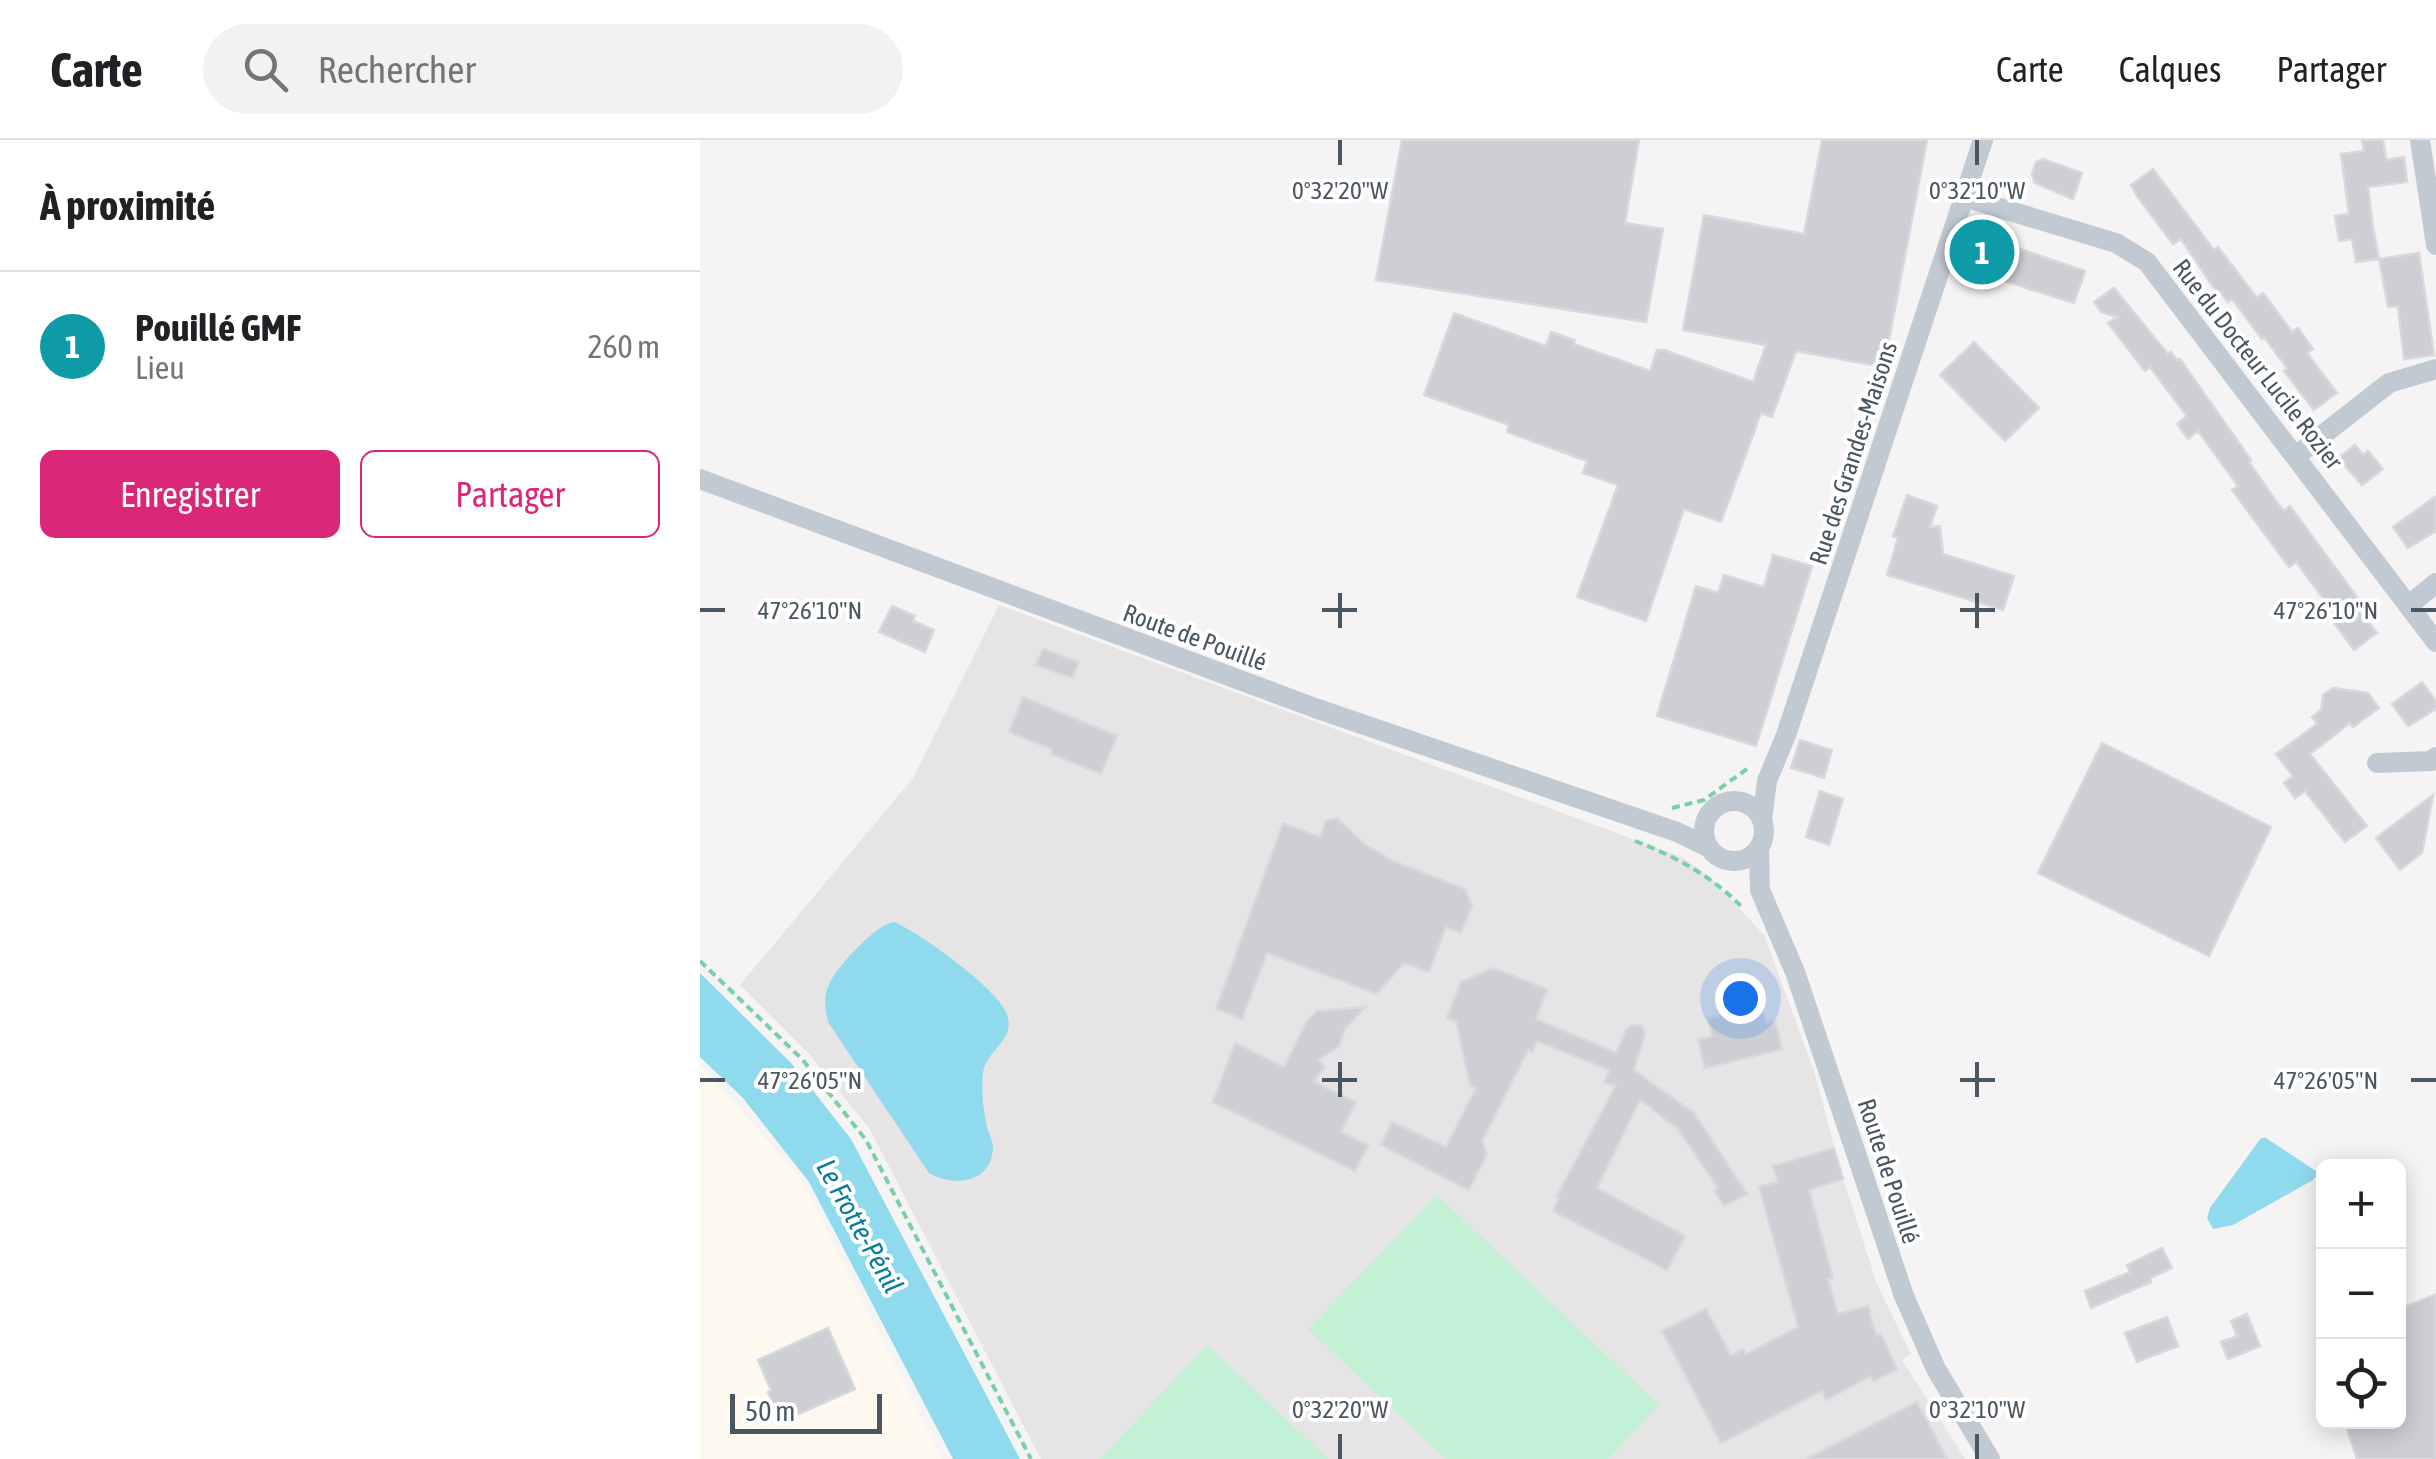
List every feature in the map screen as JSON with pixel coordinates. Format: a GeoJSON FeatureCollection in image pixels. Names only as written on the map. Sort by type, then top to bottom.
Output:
{"type":"FeatureCollection","features":[{"type":"Feature","properties":{"kind":"street","name":"Rue des Grandes-Maisons"},"geometry":{"type":"LineString","coordinates":[[1766,781],[1786,735],[1983,140]]}},
{"type":"Feature","properties":{"kind":"street"},"geometry":{"type":"LineString","coordinates":[[2420,140],[2436,245]]}},
{"type":"Feature","properties":{"kind":"street","name":"Rue du Docteur Lucile Rozier"},"geometry":{"type":"LineString","coordinates":[[1964,197],[2116,244],[2147,262],[2436,642]]}},
{"type":"Feature","properties":{"kind":"street"},"geometry":{"type":"LineString","coordinates":[[2297,455],[2389,383],[2436,369]]}},
{"type":"Feature","properties":{"kind":"street","name":"Route de Pouillé"},"geometry":{"type":"LineString","coordinates":[[700,479],[1315,708],[1677,832],[1708,847]]}},
{"type":"Feature","properties":{"kind":"street"},"geometry":{"type":"LineString","coordinates":[[2409,605],[2436,583]]}},
{"type":"Feature","properties":{"kind":"street"},"geometry":{"type":"LineString","coordinates":[[2377,762],[2431,761],[2436,757]]}},
{"type":"Feature","properties":{"kind":"street"},"geometry":{"type":"LineString","coordinates":[[1739,802],[1766,781]]}},
{"type":"Feature","properties":{"kind":"street"},"geometry":{"type":"LineString","coordinates":[[1706,820],[1708,847],[1729,861],[1746,859],[1760,848],[1766,781]]}},
{"type":"Feature","properties":{"kind":"street"},"geometry":{"type":"LineString","coordinates":[[1677,832],[1706,820],[1720,805],[1739,802],[1749,805],[1762,820]]}},
{"type":"Feature","properties":{"kind":"street","name":"Route de Pouillé"},"geometry":{"type":"LineString","coordinates":[[1760,848],[1760,890],[1795,972],[1904,1296],[1936,1369],[1990,1459]]}},
{"type":"Feature","properties":{"kind":"street","name":"Route de Pouillé"},"geometry":{"type":"LineString","coordinates":[[1729,861],[1760,890]]}},
{"type":"Feature","properties":{"kind":"path"},"geometry":{"type":"LineString","coordinates":[[1668,808],[1704,800],[1754,764]]}},
{"type":"Feature","properties":{"kind":"path"},"geometry":{"type":"LineString","coordinates":[[1633,840],[1668,853],[1722,886],[1751,916]]}},
{"type":"Feature","properties":{"kind":"path"},"geometry":{"type":"LineString","coordinates":[[700,960],[802,1059],[866,1140],[1031,1459]]}},
{"type":"Feature","properties":{"kind":"shaded area"},"geometry":{"type":"Polygon","coordinates":[[[999,605],[1682,857],[1711,878],[1764,935],[1814,1071],[1877,1284],[1911,1354],[1902,1360],[1965,1459],[1041,1459],[869,1128],[809,1054],[740,985],[913,778],[999,605]]]}},
{"type":"Feature","properties":{"kind":"shaded area"},"geometry":{"type":"Polygon","coordinates":[[[700,1065],[801,1178],[942,1459],[700,1459],[700,1065]]]}},
{"type":"Feature","properties":{"kind":"green space"},"geometry":{"type":"Polygon","coordinates":[[[1437,1195],[1659,1405],[1608,1459],[1446,1459],[1308,1329],[1437,1195]]]}},
{"type":"Feature","properties":{"kind":"green space"},"geometry":{"type":"Polygon","coordinates":[[[1207,1345],[1328,1459],[1100,1459],[1207,1345]]]}},
{"type":"Feature","properties":{"kind":"water"},"geometry":{"type":"Polygon","coordinates":[[[894,922],[921,937],[988,989],[1009,1022],[1005,1037],[983,1073],[983,1107],[993,1145],[991,1160],[986,1169],[970,1179],[949,1180],[929,1173],[828,1022],[826,997],[835,975],[868,937],[894,922]]]}},
{"type":"Feature","properties":{"kind":"water","name":"Le Frotte-Pénil"},"geometry":{"type":"Polygon","coordinates":[[[700,973],[792,1064],[851,1139],[1020,1459],[953,1459],[809,1182],[743,1098],[700,1057],[700,973]]]}},
{"type":"Feature","properties":{"kind":"water"},"geometry":{"type":"Polygon","coordinates":[[[2261,1138],[2316,1171],[2313,1180],[2233,1225],[2213,1229],[2207,1218],[2210,1208],[2261,1138]]]}},
{"type":"Feature","properties":{"kind":"building"},"geometry":{"type":"Polygon","coordinates":[[[1402,140],[1639,140],[1625,223],[1663,229],[1646,322],[1376,280],[1402,140]]]}},
{"type":"Feature","properties":{"kind":"building"},"geometry":{"type":"Polygon","coordinates":[[[1822,140],[1927,140],[1884,367],[1796,351],[1772,417],[1761,413],[1721,522],[1684,509],[1646,621],[1577,597],[1618,485],[1583,473],[1587,461],[1507,432],[1509,425],[1424,395],[1454,313],[1546,346],[1551,332],[1650,371],[1657,350],[1664,350],[1753,382],[1766,345],[1683,330],[1704,215],[1804,234],[1822,140]]]}},
{"type":"Feature","properties":{"kind":"building"},"geometry":{"type":"Polygon","coordinates":[[[2362,140],[2383,140],[2386,160],[2404,157],[2407,182],[2368,187],[2379,259],[2356,262],[2352,239],[2339,241],[2335,216],[2349,214],[2341,154],[2364,151],[2362,140]]]}},
{"type":"Feature","properties":{"kind":"building"},"geometry":{"type":"Polygon","coordinates":[[[2043,159],[2082,173],[2073,199],[2035,183],[2032,174],[2036,162],[2043,159]]]}},
{"type":"Feature","properties":{"kind":"building"},"geometry":{"type":"Polygon","coordinates":[[[2153,169],[2214,250],[2218,247],[2257,298],[2263,293],[2292,332],[2298,328],[2313,349],[2307,353],[2337,393],[2314,410],[2284,371],[2287,368],[2232,299],[2228,302],[2218,294],[2181,239],[2173,244],[2131,185],[2153,169]]]}},
{"type":"Feature","properties":{"kind":"building"},"geometry":{"type":"Polygon","coordinates":[[[1982,236],[2085,271],[2074,303],[1994,278],[1997,263],[1976,256],[1982,236]]]}},
{"type":"Feature","properties":{"kind":"building"},"geometry":{"type":"Polygon","coordinates":[[[2419,253],[2434,355],[2404,359],[2398,306],[2388,307],[2379,259],[2419,253]]]}},
{"type":"Feature","properties":{"kind":"building"},"geometry":{"type":"Polygon","coordinates":[[[2114,288],[2168,354],[2180,359],[2276,501],[2284,511],[2290,506],[2365,608],[2360,611],[2377,633],[2354,650],[2332,620],[2337,617],[2296,562],[2289,567],[2232,490],[2238,486],[2198,431],[2188,439],[2177,424],[2187,416],[2150,367],[2145,371],[2108,323],[2117,317],[2101,312],[2094,302],[2114,288]]]}},
{"type":"Feature","properties":{"kind":"building"},"geometry":{"type":"Polygon","coordinates":[[[1974,342],[2039,408],[2005,441],[1940,375],[1974,342]]]}},
{"type":"Feature","properties":{"kind":"building"},"geometry":{"type":"Polygon","coordinates":[[[2355,445],[2363,455],[2368,451],[2383,469],[2362,485],[2338,458],[2355,445]]]}},
{"type":"Feature","properties":{"kind":"building"},"geometry":{"type":"Polygon","coordinates":[[[1907,495],[1937,506],[1930,527],[1940,526],[1943,554],[2014,576],[2003,610],[1887,575],[1898,538],[1893,536],[1907,495]]]}},
{"type":"Feature","properties":{"kind":"building"},"geometry":{"type":"Polygon","coordinates":[[[2436,496],[2436,531],[2408,548],[2393,527],[2436,496]]]}},
{"type":"Feature","properties":{"kind":"building"},"geometry":{"type":"Polygon","coordinates":[[[1773,555],[1812,566],[1756,746],[1657,716],[1696,586],[1718,593],[1724,575],[1764,587],[1773,555]]]}},
{"type":"Feature","properties":{"kind":"building"},"geometry":{"type":"Polygon","coordinates":[[[892,606],[934,630],[925,652],[879,632],[892,606]]]}},
{"type":"Feature","properties":{"kind":"building"},"geometry":{"type":"Polygon","coordinates":[[[1043,649],[1079,662],[1072,678],[1036,665],[1043,649]]]}},
{"type":"Feature","properties":{"kind":"building"},"geometry":{"type":"Polygon","coordinates":[[[2422,682],[2436,701],[2436,709],[2408,726],[2392,704],[2422,682]]]}},
{"type":"Feature","properties":{"kind":"building"},"geometry":{"type":"Polygon","coordinates":[[[2333,688],[2368,693],[2379,708],[2353,727],[2350,723],[2310,754],[2367,826],[2345,842],[2305,791],[2295,798],[2284,783],[2293,776],[2276,754],[2317,724],[2312,717],[2321,710],[2323,695],[2333,688]]]}},
{"type":"Feature","properties":{"kind":"building"},"geometry":{"type":"Polygon","coordinates":[[[1023,697],[1117,736],[1101,774],[1009,732],[1023,697]]]}},
{"type":"Feature","properties":{"kind":"building"},"geometry":{"type":"Polygon","coordinates":[[[1800,740],[1832,750],[1824,778],[1791,768],[1800,740]]]}},
{"type":"Feature","properties":{"kind":"building"},"geometry":{"type":"Polygon","coordinates":[[[2102,743],[2271,827],[2209,956],[2038,873],[2102,743]]]}},
{"type":"Feature","properties":{"kind":"building"},"geometry":{"type":"Polygon","coordinates":[[[1820,791],[1843,799],[1829,845],[1806,837],[1820,791]]]}},
{"type":"Feature","properties":{"kind":"building"},"geometry":{"type":"Polygon","coordinates":[[[2433,795],[2422,853],[2400,870],[2376,838],[2433,795]]]}},
{"type":"Feature","properties":{"kind":"building"},"geometry":{"type":"Polygon","coordinates":[[[1337,818],[1363,843],[1395,862],[1465,889],[1472,906],[1461,933],[1446,927],[1429,972],[1404,963],[1377,994],[1267,953],[1242,1019],[1216,1009],[1283,823],[1320,837],[1326,821],[1337,818]]]}},
{"type":"Feature","properties":{"kind":"building"},"geometry":{"type":"Polygon","coordinates":[[[1493,968],[1547,989],[1536,1019],[1616,1053],[1627,1028],[1642,1026],[1645,1034],[1634,1070],[1694,1113],[1747,1194],[1724,1206],[1714,1190],[1718,1188],[1678,1129],[1640,1100],[1597,1188],[1685,1236],[1667,1270],[1553,1211],[1560,1197],[1557,1196],[1616,1085],[1605,1083],[1609,1070],[1537,1041],[1532,1052],[1528,1050],[1482,1141],[1487,1154],[1469,1190],[1381,1145],[1392,1122],[1446,1147],[1476,1088],[1470,1085],[1456,1021],[1447,1018],[1461,982],[1493,968]]]}},
{"type":"Feature","properties":{"kind":"building"},"geometry":{"type":"Polygon","coordinates":[[[1761,1005],[1766,1023],[1775,1021],[1782,1049],[1705,1068],[1698,1040],[1712,1036],[1708,1018],[1761,1005]]]}},
{"type":"Feature","properties":{"kind":"building"},"geometry":{"type":"Polygon","coordinates":[[[1365,1007],[1345,1029],[1339,1046],[1318,1060],[1325,1066],[1314,1082],[1356,1102],[1341,1132],[1368,1145],[1355,1171],[1213,1102],[1235,1043],[1284,1067],[1307,1021],[1317,1011],[1365,1007]]]}},
{"type":"Feature","properties":{"kind":"building"},"geometry":{"type":"Polygon","coordinates":[[[1834,1148],[1843,1179],[1809,1190],[1833,1278],[1828,1279],[1838,1314],[1868,1306],[1876,1336],[1881,1334],[1897,1369],[1874,1381],[1871,1376],[1826,1400],[1822,1391],[1721,1443],[1662,1331],[1706,1309],[1731,1356],[1743,1349],[1746,1354],[1798,1327],[1759,1187],[1778,1182],[1773,1166],[1834,1148]]]}},
{"type":"Feature","properties":{"kind":"building"},"geometry":{"type":"Polygon","coordinates":[[[2162,1248],[2172,1268],[2150,1278],[2151,1282],[2091,1308],[2085,1291],[2130,1272],[2127,1265],[2162,1248]]]}},
{"type":"Feature","properties":{"kind":"building"},"geometry":{"type":"Polygon","coordinates":[[[2436,1294],[2436,1459],[2357,1459],[2347,1429],[2406,1429],[2406,1307],[2436,1294]]]}},
{"type":"Feature","properties":{"kind":"building"},"geometry":{"type":"Polygon","coordinates":[[[2247,1314],[2260,1346],[2228,1359],[2221,1342],[2237,1336],[2231,1321],[2247,1314]]]}},
{"type":"Feature","properties":{"kind":"building"},"geometry":{"type":"Polygon","coordinates":[[[2167,1317],[2178,1346],[2137,1362],[2125,1333],[2167,1317]]]}},
{"type":"Feature","properties":{"kind":"building"},"geometry":{"type":"Polygon","coordinates":[[[828,1328],[855,1389],[785,1420],[778,1406],[775,1408],[758,1360],[828,1328]]]}},
{"type":"Feature","properties":{"kind":"building"},"geometry":{"type":"Polygon","coordinates":[[[1917,1402],[1947,1459],[1806,1459],[1917,1402]]]}},
{"type":"Feature","properties":{"kind":"place","name":"Pouillé GMF"},"geometry":{"type":"Point","coordinates":[1982,252]}}]}
